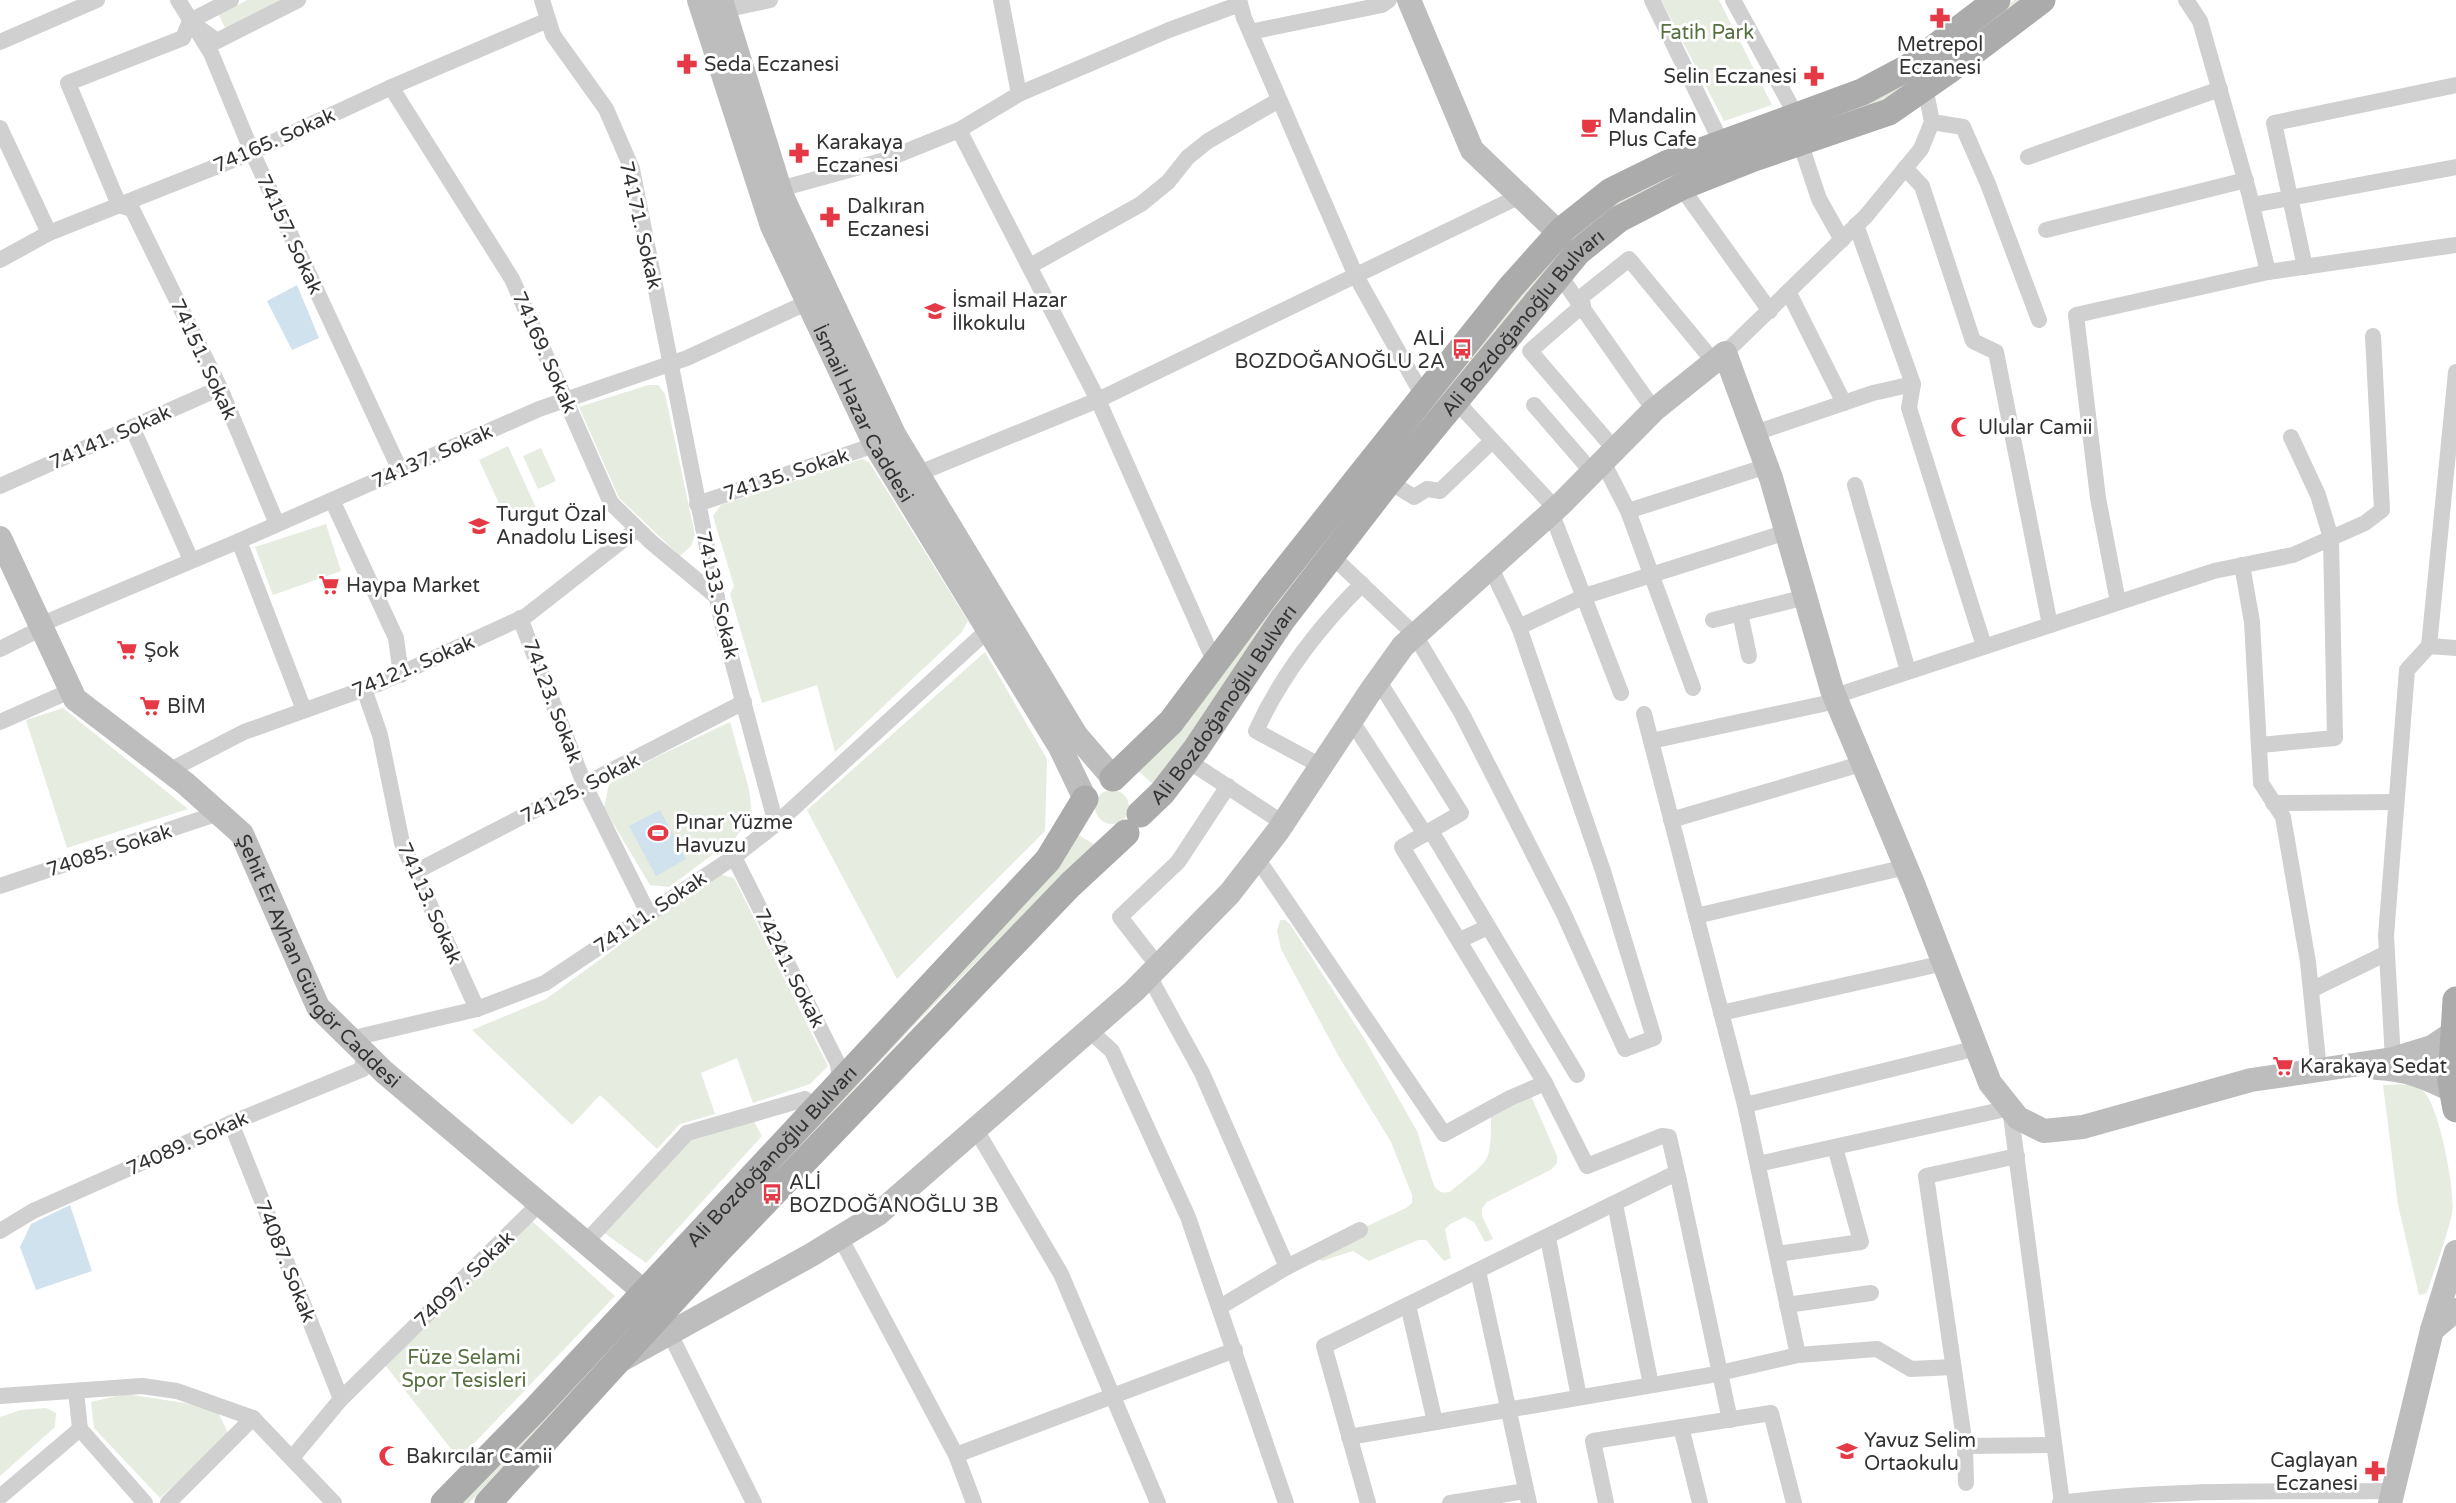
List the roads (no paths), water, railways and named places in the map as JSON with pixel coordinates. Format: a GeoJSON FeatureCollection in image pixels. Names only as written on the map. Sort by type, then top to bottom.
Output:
{"type":"FeatureCollection","features":[{"type":"Feature","properties":{"kind":"main road","name":"Ali Bozdoğanoğlu Bulvarı"},"geometry":{"type":"LineString","coordinates":[[1113,778],[1160,735],[1423,396],[1559,233],[1611,191],[1666,164],[1862,92],[1910,67],[1997,0]]}},
{"type":"Feature","properties":{"kind":"main road","name":"Ali Bozdoğanoğlu Bulvarı"},"geometry":{"type":"LineString","coordinates":[[488,1503],[797,1168],[1162,793],[1282,620],[1455,400],[1558,273],[1578,252],[1618,219],[1681,187],[1800,142],[1889,112],[2042,0]]}},
{"type":"Feature","properties":{"kind":"main road"},"geometry":{"type":"LineString","coordinates":[[1113,778],[1131,785],[1141,801],[1133,823],[1107,836],[1098,832],[1086,818],[1085,799],[1096,783],[1113,778]]}},
{"type":"Feature","properties":{"kind":"main road","name":"Ali Bozdoğanoğlu Bulvarı"},"geometry":{"type":"LineString","coordinates":[[444,1503],[1048,860],[1085,799]]}},
{"type":"Feature","properties":{"kind":"main road"},"geometry":{"type":"LineString","coordinates":[[2454,1100],[2453,1033],[2456,1000]]}},
{"type":"Feature","properties":{"kind":"street"},"geometry":{"type":"LineString","coordinates":[[0,42],[97,0]]}},
{"type":"Feature","properties":{"kind":"street"},"geometry":{"type":"LineString","coordinates":[[172,0],[190,21],[217,41],[298,0]]}},
{"type":"Feature","properties":{"kind":"street","name":"74157. Sokak"},"geometry":{"type":"LineString","coordinates":[[178,0],[211,53],[252,152],[400,470]]}},
{"type":"Feature","properties":{"kind":"street"},"geometry":{"type":"LineString","coordinates":[[119,205],[68,83],[183,38],[190,21],[231,0]]}},
{"type":"Feature","properties":{"kind":"street","name":"74171. Sokak"},"geometry":{"type":"LineString","coordinates":[[542,0],[553,35],[606,109],[632,169],[671,364]]}},
{"type":"Feature","properties":{"kind":"street","name":"İsmail Hazar Caddesi"},"geometry":{"type":"LineString","coordinates":[[699,0],[772,226],[818,298],[916,474],[1076,735],[1113,778]]}},
{"type":"Feature","properties":{"kind":"street"},"geometry":{"type":"LineString","coordinates":[[722,5],[770,0]]}},
{"type":"Feature","properties":{"kind":"street"},"geometry":{"type":"LineString","coordinates":[[1001,0],[1019,94]]}},
{"type":"Feature","properties":{"kind":"street"},"geometry":{"type":"LineString","coordinates":[[1250,32],[1382,5],[1389,0]]}},
{"type":"Feature","properties":{"kind":"street"},"geometry":{"type":"LineString","coordinates":[[1409,0],[1472,150],[1559,233]]}},
{"type":"Feature","properties":{"kind":"street"},"geometry":{"type":"LineString","coordinates":[[1652,0],[1721,142]]}},
{"type":"Feature","properties":{"kind":"street"},"geometry":{"type":"LineString","coordinates":[[1733,0],[1796,115]]}},
{"type":"Feature","properties":{"kind":"street"},"geometry":{"type":"LineString","coordinates":[[2186,0],[2200,21],[2246,180],[2268,272]]}},
{"type":"Feature","properties":{"kind":"street"},"geometry":{"type":"LineString","coordinates":[[780,189],[885,160],[959,130],[1019,94],[1239,2],[1356,276],[1423,396]]}},
{"type":"Feature","properties":{"kind":"street","name":"İsmail Hazar Caddesi"},"geometry":{"type":"LineString","coordinates":[[722,5],[780,189],[818,298],[875,445],[1060,747],[1085,799]]}},
{"type":"Feature","properties":{"kind":"street","name":"74165. Sokak"},"geometry":{"type":"LineString","coordinates":[[0,260],[49,233],[252,152],[391,87],[548,20]]}},
{"type":"Feature","properties":{"kind":"street"},"geometry":{"type":"LineString","coordinates":[[2305,267],[2274,123],[2456,85]]}},
{"type":"Feature","properties":{"kind":"street","name":"74169. Sokak"},"geometry":{"type":"LineString","coordinates":[[391,87],[512,279],[611,503],[637,529],[717,597]]}},
{"type":"Feature","properties":{"kind":"street"},"geometry":{"type":"LineString","coordinates":[[616,1363],[878,1214],[1089,1030],[1153,971],[1230,893],[1283,823],[1378,680],[1415,634],[1553,511],[1654,410],[1719,358],[1789,293],[1856,225],[1921,148],[1932,122],[1925,87]]}},
{"type":"Feature","properties":{"kind":"street"},"geometry":{"type":"LineString","coordinates":[[2028,157],[2220,89]]}},
{"type":"Feature","properties":{"kind":"street"},"geometry":{"type":"LineString","coordinates":[[1030,266],[1141,204],[1168,182],[1188,157],[1208,141],[1279,100]]}},
{"type":"Feature","properties":{"kind":"street"},"geometry":{"type":"LineString","coordinates":[[1932,122],[1963,127],[1988,184],[2039,320]]}},
{"type":"Feature","properties":{"kind":"street"},"geometry":{"type":"LineString","coordinates":[[0,128],[49,233]]}},
{"type":"Feature","properties":{"kind":"street"},"geometry":{"type":"LineString","coordinates":[[959,130],[1098,400],[1215,663]]}},
{"type":"Feature","properties":{"kind":"street"},"geometry":{"type":"LineString","coordinates":[[1800,142],[1819,199],[1842,240]]}},
{"type":"Feature","properties":{"kind":"street"},"geometry":{"type":"LineString","coordinates":[[1905,168],[1922,186],[1973,341],[1996,352],[2050,625]]}},
{"type":"Feature","properties":{"kind":"street"},"geometry":{"type":"LineString","coordinates":[[2252,205],[2456,168]]}},
{"type":"Feature","properties":{"kind":"street"},"geometry":{"type":"LineString","coordinates":[[2046,231],[2246,180]]}},
{"type":"Feature","properties":{"kind":"street"},"geometry":{"type":"LineString","coordinates":[[1681,187],[1770,310]]}},
{"type":"Feature","properties":{"kind":"street"},"geometry":{"type":"LineString","coordinates":[[916,474],[1098,400],[1520,196]]}},
{"type":"Feature","properties":{"kind":"street","name":"74151. Sokak"},"geometry":{"type":"LineString","coordinates":[[119,205],[132,209],[220,388],[277,524]]}},
{"type":"Feature","properties":{"kind":"street"},"geometry":{"type":"LineString","coordinates":[[1856,225],[1913,384],[1909,408],[1984,646]]}},
{"type":"Feature","properties":{"kind":"street"},"geometry":{"type":"LineString","coordinates":[[2118,602],[2098,498],[2076,315],[2268,272],[2456,245]]}},
{"type":"Feature","properties":{"kind":"street"},"geometry":{"type":"LineString","coordinates":[[1693,688],[1628,511],[1603,461],[1530,351],[1629,259],[1719,358],[1755,433],[1767,466],[1836,698],[1906,867],[1990,1083],[2018,1119],[2044,1131],[2083,1128],[2251,1080],[2392,1059],[2432,1047],[2453,1033]]}},
{"type":"Feature","properties":{"kind":"street"},"geometry":{"type":"LineString","coordinates":[[1558,273],[1581,302],[1654,410]]}},
{"type":"Feature","properties":{"kind":"street"},"geometry":{"type":"LineString","coordinates":[[1789,293],[1844,403]]}},
{"type":"Feature","properties":{"kind":"street","name":"74137. Sokak"},"geometry":{"type":"LineString","coordinates":[[0,649],[49,621],[566,398],[671,364],[818,298]]}},
{"type":"Feature","properties":{"kind":"street"},"geometry":{"type":"LineString","coordinates":[[1651,741],[1836,698],[1908,671],[2214,571],[2294,555],[2364,523],[2382,510],[2373,336]]}},
{"type":"Feature","properties":{"kind":"street","name":"74133. Sokak"},"geometry":{"type":"LineString","coordinates":[[671,364],[717,597],[776,824]]}},
{"type":"Feature","properties":{"kind":"street"},"geometry":{"type":"LineString","coordinates":[[2392,1059],[2387,953],[2407,670],[2429,646],[2456,372]]}},
{"type":"Feature","properties":{"kind":"street"},"geometry":{"type":"LineString","coordinates":[[1755,433],[1844,403],[1913,384]]}},
{"type":"Feature","properties":{"kind":"street","name":"74141. Sokak"},"geometry":{"type":"LineString","coordinates":[[0,486],[220,388]]}},
{"type":"Feature","properties":{"kind":"street"},"geometry":{"type":"LineString","coordinates":[[1455,400],[1553,511],[1621,693]]}},
{"type":"Feature","properties":{"kind":"street"},"geometry":{"type":"LineString","coordinates":[[1534,405],[1603,461]]}},
{"type":"Feature","properties":{"kind":"street"},"geometry":{"type":"LineString","coordinates":[[132,427],[190,560]]}},
{"type":"Feature","properties":{"kind":"street"},"geometry":{"type":"LineString","coordinates":[[2260,745],[2335,738],[2331,538],[2318,495],[2291,437]]}},
{"type":"Feature","properties":{"kind":"street"},"geometry":{"type":"LineString","coordinates":[[1401,489],[1414,497],[1427,489],[1440,491],[1491,442]]}},
{"type":"Feature","properties":{"kind":"street","name":"74135. Sokak"},"geometry":{"type":"LineString","coordinates":[[698,504],[875,445]]}},
{"type":"Feature","properties":{"kind":"street"},"geometry":{"type":"LineString","coordinates":[[1628,511],[1767,466]]}},
{"type":"Feature","properties":{"kind":"street"},"geometry":{"type":"LineString","coordinates":[[1855,485],[1908,671]]}},
{"type":"Feature","properties":{"kind":"street"},"geometry":{"type":"LineString","coordinates":[[332,500],[396,638],[401,675]]}},
{"type":"Feature","properties":{"kind":"street","name":"74121. Sokak"},"geometry":{"type":"LineString","coordinates":[[172,773],[178,766],[244,732],[401,675],[520,618],[637,529]]}},
{"type":"Feature","properties":{"kind":"street"},"geometry":{"type":"LineString","coordinates":[[1519,627],[1585,596],[1787,532]]}},
{"type":"Feature","properties":{"kind":"street"},"geometry":{"type":"LineString","coordinates":[[239,541],[304,710]]}},
{"type":"Feature","properties":{"kind":"street","name":"Şehit Er Ayhan Güngör Caddesi"},"geometry":{"type":"LineString","coordinates":[[2,547],[42,626],[75,699],[172,773],[242,834],[318,1007],[362,1052],[538,1205],[643,1291]]}},
{"type":"Feature","properties":{"kind":"street"},"geometry":{"type":"LineString","coordinates":[[1332,556],[1415,634],[1461,714],[1558,902],[1625,1049],[1654,1038],[1603,871],[1519,627],[1490,566]]}},
{"type":"Feature","properties":{"kind":"street"},"geometry":{"type":"LineString","coordinates":[[2242,565],[2252,622],[2261,783],[2283,817],[2311,990],[2327,1069]]}},
{"type":"Feature","properties":{"kind":"street"},"geometry":{"type":"LineString","coordinates":[[1321,766],[1256,731],[1272,697],[1329,617],[1362,584]]}},
{"type":"Feature","properties":{"kind":"street"},"geometry":{"type":"LineString","coordinates":[[1713,620],[1806,597]]}},
{"type":"Feature","properties":{"kind":"street"},"geometry":{"type":"LineString","coordinates":[[1740,613],[1749,656]]}},
{"type":"Feature","properties":{"kind":"street","name":"74123. Sokak"},"geometry":{"type":"LineString","coordinates":[[520,618],[585,786],[648,913]]}},
{"type":"Feature","properties":{"kind":"street","name":"74111. Sokak"},"geometry":{"type":"LineString","coordinates":[[362,1052],[362,1036],[477,1009],[544,983],[734,857],[776,824],[989,629]]}},
{"type":"Feature","properties":{"kind":"street"},"geometry":{"type":"LineString","coordinates":[[2429,646],[2456,648]]}},
{"type":"Feature","properties":{"kind":"street"},"geometry":{"type":"LineString","coordinates":[[1378,680],[1461,813],[1402,847],[1545,1083],[1587,1166],[1662,1136],[1669,1137],[1730,1420]]}},
{"type":"Feature","properties":{"kind":"street","name":"74113. Sokak"},"geometry":{"type":"LineString","coordinates":[[364,689],[380,735],[402,843],[477,1009]]}},
{"type":"Feature","properties":{"kind":"street"},"geometry":{"type":"LineString","coordinates":[[0,722],[70,691]]}},
{"type":"Feature","properties":{"kind":"street","name":"74125. Sokak"},"geometry":{"type":"LineString","coordinates":[[415,872],[744,702]]}},
{"type":"Feature","properties":{"kind":"street"},"geometry":{"type":"LineString","coordinates":[[1644,714],[1745,1105],[1798,1356]]}},
{"type":"Feature","properties":{"kind":"street"},"geometry":{"type":"LineString","coordinates":[[1351,720],[1428,832],[1577,1075]]}},
{"type":"Feature","properties":{"kind":"street"},"geometry":{"type":"LineString","coordinates":[[1187,760],[1283,823]]}},
{"type":"Feature","properties":{"kind":"street"},"geometry":{"type":"LineString","coordinates":[[1671,820],[1864,763]]}},
{"type":"Feature","properties":{"kind":"street"},"geometry":{"type":"LineString","coordinates":[[1228,786],[1178,862],[1120,917],[1153,971],[1202,1073],[1287,1267]]}},
{"type":"Feature","properties":{"kind":"street"},"geometry":{"type":"LineString","coordinates":[[2273,803],[2396,802]]}},
{"type":"Feature","properties":{"kind":"street","name":"74085. Sokak"},"geometry":{"type":"LineString","coordinates":[[0,886],[210,816],[216,809]]}},
{"type":"Feature","properties":{"kind":"street","name":"74241. Sokak"},"geometry":{"type":"LineString","coordinates":[[734,857],[838,1064],[840,1082]]}},
{"type":"Feature","properties":{"kind":"street"},"geometry":{"type":"LineString","coordinates":[[1257,858],[1444,1134],[1510,1098],[1545,1083]]}},
{"type":"Feature","properties":{"kind":"street"},"geometry":{"type":"LineString","coordinates":[[1696,916],[1906,867]]}},
{"type":"Feature","properties":{"kind":"street"},"geometry":{"type":"LineString","coordinates":[[1460,940],[1488,927]]}},
{"type":"Feature","properties":{"kind":"street"},"geometry":{"type":"LineString","coordinates":[[2311,990],[2387,953]]}},
{"type":"Feature","properties":{"kind":"street"},"geometry":{"type":"LineString","coordinates":[[1721,1013],[1944,963]]}},
{"type":"Feature","properties":{"kind":"street"},"geometry":{"type":"LineString","coordinates":[[1089,1030],[1112,1051],[1188,1217],[1286,1503]]}},
{"type":"Feature","properties":{"kind":"street"},"geometry":{"type":"LineString","coordinates":[[1745,1105],[1977,1048]]}},
{"type":"Feature","properties":{"kind":"street","name":"74089. Sokak"},"geometry":{"type":"LineString","coordinates":[[0,1231],[33,1211],[231,1123],[363,1069],[362,1052]]}},
{"type":"Feature","properties":{"kind":"street"},"geometry":{"type":"LineString","coordinates":[[2327,1069],[2400,1068],[2454,1100]]}},
{"type":"Feature","properties":{"kind":"street"},"geometry":{"type":"LineString","coordinates":[[585,1243],[687,1133],[805,1099],[816,1108]]}},
{"type":"Feature","properties":{"kind":"street"},"geometry":{"type":"LineString","coordinates":[[1758,1164],[2010,1108]]}},
{"type":"Feature","properties":{"kind":"street"},"geometry":{"type":"LineString","coordinates":[[2010,1108],[2061,1503],[2129,1499],[2196,1491],[2392,1497],[2432,1330],[2456,1252]]}},
{"type":"Feature","properties":{"kind":"street","name":"74087. Sokak"},"geometry":{"type":"LineString","coordinates":[[231,1123],[341,1399]]}},
{"type":"Feature","properties":{"kind":"street"},"geometry":{"type":"LineString","coordinates":[[975,1128],[1061,1274],[1158,1503]]}},
{"type":"Feature","properties":{"kind":"street"},"geometry":{"type":"LineString","coordinates":[[1777,1254],[1860,1242],[1835,1147]]}},
{"type":"Feature","properties":{"kind":"street"},"geometry":{"type":"LineString","coordinates":[[1966,1483],[1965,1446],[1926,1176],[2017,1156]]}},
{"type":"Feature","properties":{"kind":"street"},"geometry":{"type":"LineString","coordinates":[[1368,1503],[1324,1346],[1548,1238],[1674,1174],[1679,1181]]}},
{"type":"Feature","properties":{"kind":"street"},"geometry":{"type":"LineString","coordinates":[[1615,1204],[1651,1385]]}},
{"type":"Feature","properties":{"kind":"street","name":"74097. Sokak"},"geometry":{"type":"LineString","coordinates":[[292,1458],[341,1399],[538,1205]]}},
{"type":"Feature","properties":{"kind":"street"},"geometry":{"type":"LineString","coordinates":[[1220,1307],[1287,1267],[1360,1230]]}},
{"type":"Feature","properties":{"kind":"street"},"geometry":{"type":"LineString","coordinates":[[840,1237],[956,1455],[974,1503]]}},
{"type":"Feature","properties":{"kind":"street"},"geometry":{"type":"LineString","coordinates":[[1548,1238],[1579,1398]]}},
{"type":"Feature","properties":{"kind":"street"},"geometry":{"type":"LineString","coordinates":[[1450,1503],[1528,1497],[1478,1271]]}},
{"type":"Feature","properties":{"kind":"street"},"geometry":{"type":"LineString","coordinates":[[1787,1305],[1871,1293]]}},
{"type":"Feature","properties":{"kind":"street"},"geometry":{"type":"LineString","coordinates":[[1408,1305],[1435,1422]]}},
{"type":"Feature","properties":{"kind":"street"},"geometry":{"type":"LineString","coordinates":[[2432,1330],[2456,1310]]}},
{"type":"Feature","properties":{"kind":"street"},"geometry":{"type":"LineString","coordinates":[[2432,1330],[2456,1321]]}},
{"type":"Feature","properties":{"kind":"street"},"geometry":{"type":"LineString","coordinates":[[670,1334],[754,1503]]}},
{"type":"Feature","properties":{"kind":"street"},"geometry":{"type":"LineString","coordinates":[[1349,1437],[1720,1373],[1798,1356],[1877,1349],[1911,1369],[1953,1367]]}},
{"type":"Feature","properties":{"kind":"street"},"geometry":{"type":"LineString","coordinates":[[956,1455],[1235,1350]]}},
{"type":"Feature","properties":{"kind":"street"},"geometry":{"type":"LineString","coordinates":[[0,1396],[142,1386],[177,1391],[253,1418],[334,1503]]}},
{"type":"Feature","properties":{"kind":"street"},"geometry":{"type":"LineString","coordinates":[[76,1391],[80,1429],[145,1503]]}},
{"type":"Feature","properties":{"kind":"street"},"geometry":{"type":"LineString","coordinates":[[1606,1503],[1593,1441],[1771,1413],[1794,1503]]}},
{"type":"Feature","properties":{"kind":"street"},"geometry":{"type":"LineString","coordinates":[[168,1503],[253,1418]]}},
{"type":"Feature","properties":{"kind":"street"},"geometry":{"type":"LineString","coordinates":[[1681,1427],[1700,1503]]}},
{"type":"Feature","properties":{"kind":"street"},"geometry":{"type":"LineString","coordinates":[[0,1497],[80,1429]]}},
{"type":"Feature","properties":{"kind":"street"},"geometry":{"type":"LineString","coordinates":[[1965,1446],[2054,1445]]}},
{"type":"Feature","properties":{"kind":"water"},"geometry":{"type":"Polygon","coordinates":[[[297,285],[319,338],[292,350],[267,301],[297,285]]]}},
{"type":"Feature","properties":{"kind":"water"},"geometry":{"type":"Polygon","coordinates":[[[660,810],[686,859],[656,876],[629,826],[660,810]]]}},
{"type":"Feature","properties":{"kind":"water"},"geometry":{"type":"Polygon","coordinates":[[[70,1205],[92,1271],[36,1290],[20,1247],[31,1224],[70,1205]]]}},
{"type":"Feature","properties":{"kind":"place","name":"Metrepol Eczanesi"},"geometry":{"type":"Point","coordinates":[1940,18]}},
{"type":"Feature","properties":{"kind":"place","name":"Seda Eczanesi"},"geometry":{"type":"Point","coordinates":[687,64]}},
{"type":"Feature","properties":{"kind":"place","name":"Selin Eczanesi"},"geometry":{"type":"Point","coordinates":[1814,76]}},
{"type":"Feature","properties":{"kind":"place","name":"Mandalin Plus Cafe"},"geometry":{"type":"Point","coordinates":[1591,127]}},
{"type":"Feature","properties":{"kind":"place","name":"Karakaya Eczanesi"},"geometry":{"type":"Point","coordinates":[799,153]}},
{"type":"Feature","properties":{"kind":"place","name":"Dalkıran Eczanesi"},"geometry":{"type":"Point","coordinates":[830,217]}},
{"type":"Feature","properties":{"kind":"place","name":"İsmail Hazar İlkokulu"},"geometry":{"type":"Point","coordinates":[935,311]}},
{"type":"Feature","properties":{"kind":"place","name":"ALİ BOZDOĞANOĞLU 2A"},"geometry":{"type":"Point","coordinates":[1462,349]}},
{"type":"Feature","properties":{"kind":"place","name":"Ulular Camii"},"geometry":{"type":"Point","coordinates":[1961,427]}},
{"type":"Feature","properties":{"kind":"place","name":"Turgut Özal Anadolu Lisesi"},"geometry":{"type":"Point","coordinates":[479,526]}},
{"type":"Feature","properties":{"kind":"place","name":"Haypa Market"},"geometry":{"type":"Point","coordinates":[329,585]}},
{"type":"Feature","properties":{"kind":"place","name":"Şok"},"geometry":{"type":"Point","coordinates":[127,650]}},
{"type":"Feature","properties":{"kind":"place","name":"BİM"},"geometry":{"type":"Point","coordinates":[150,706]}},
{"type":"Feature","properties":{"kind":"place","name":"Pınar Yüzme Havuzu"},"geometry":{"type":"Point","coordinates":[658,833]}},
{"type":"Feature","properties":{"kind":"place","name":"Karakaya Sedat"},"geometry":{"type":"Point","coordinates":[2283,1066]}},
{"type":"Feature","properties":{"kind":"place","name":"ALİ BOZDOĞANOĞLU 3B"},"geometry":{"type":"Point","coordinates":[772,1194]}},
{"type":"Feature","properties":{"kind":"place","name":"Yavuz Selim Ortaokulu"},"geometry":{"type":"Point","coordinates":[1847,1451]}},
{"type":"Feature","properties":{"kind":"place","name":"Bakırcılar Camii"},"geometry":{"type":"Point","coordinates":[389,1456]}},
{"type":"Feature","properties":{"kind":"place","name":"Caglayan Eczanesi"},"geometry":{"type":"Point","coordinates":[2375,1471]}},
{"type":"Feature","properties":{"kind":"park label","name":"Fatih Park"},"geometry":{"type":"Point","coordinates":[1707,32]}},
{"type":"Feature","properties":{"kind":"park label","name":"Füze Selami Spor Tesisleri"},"geometry":{"type":"Point","coordinates":[464,1368]}}]}
